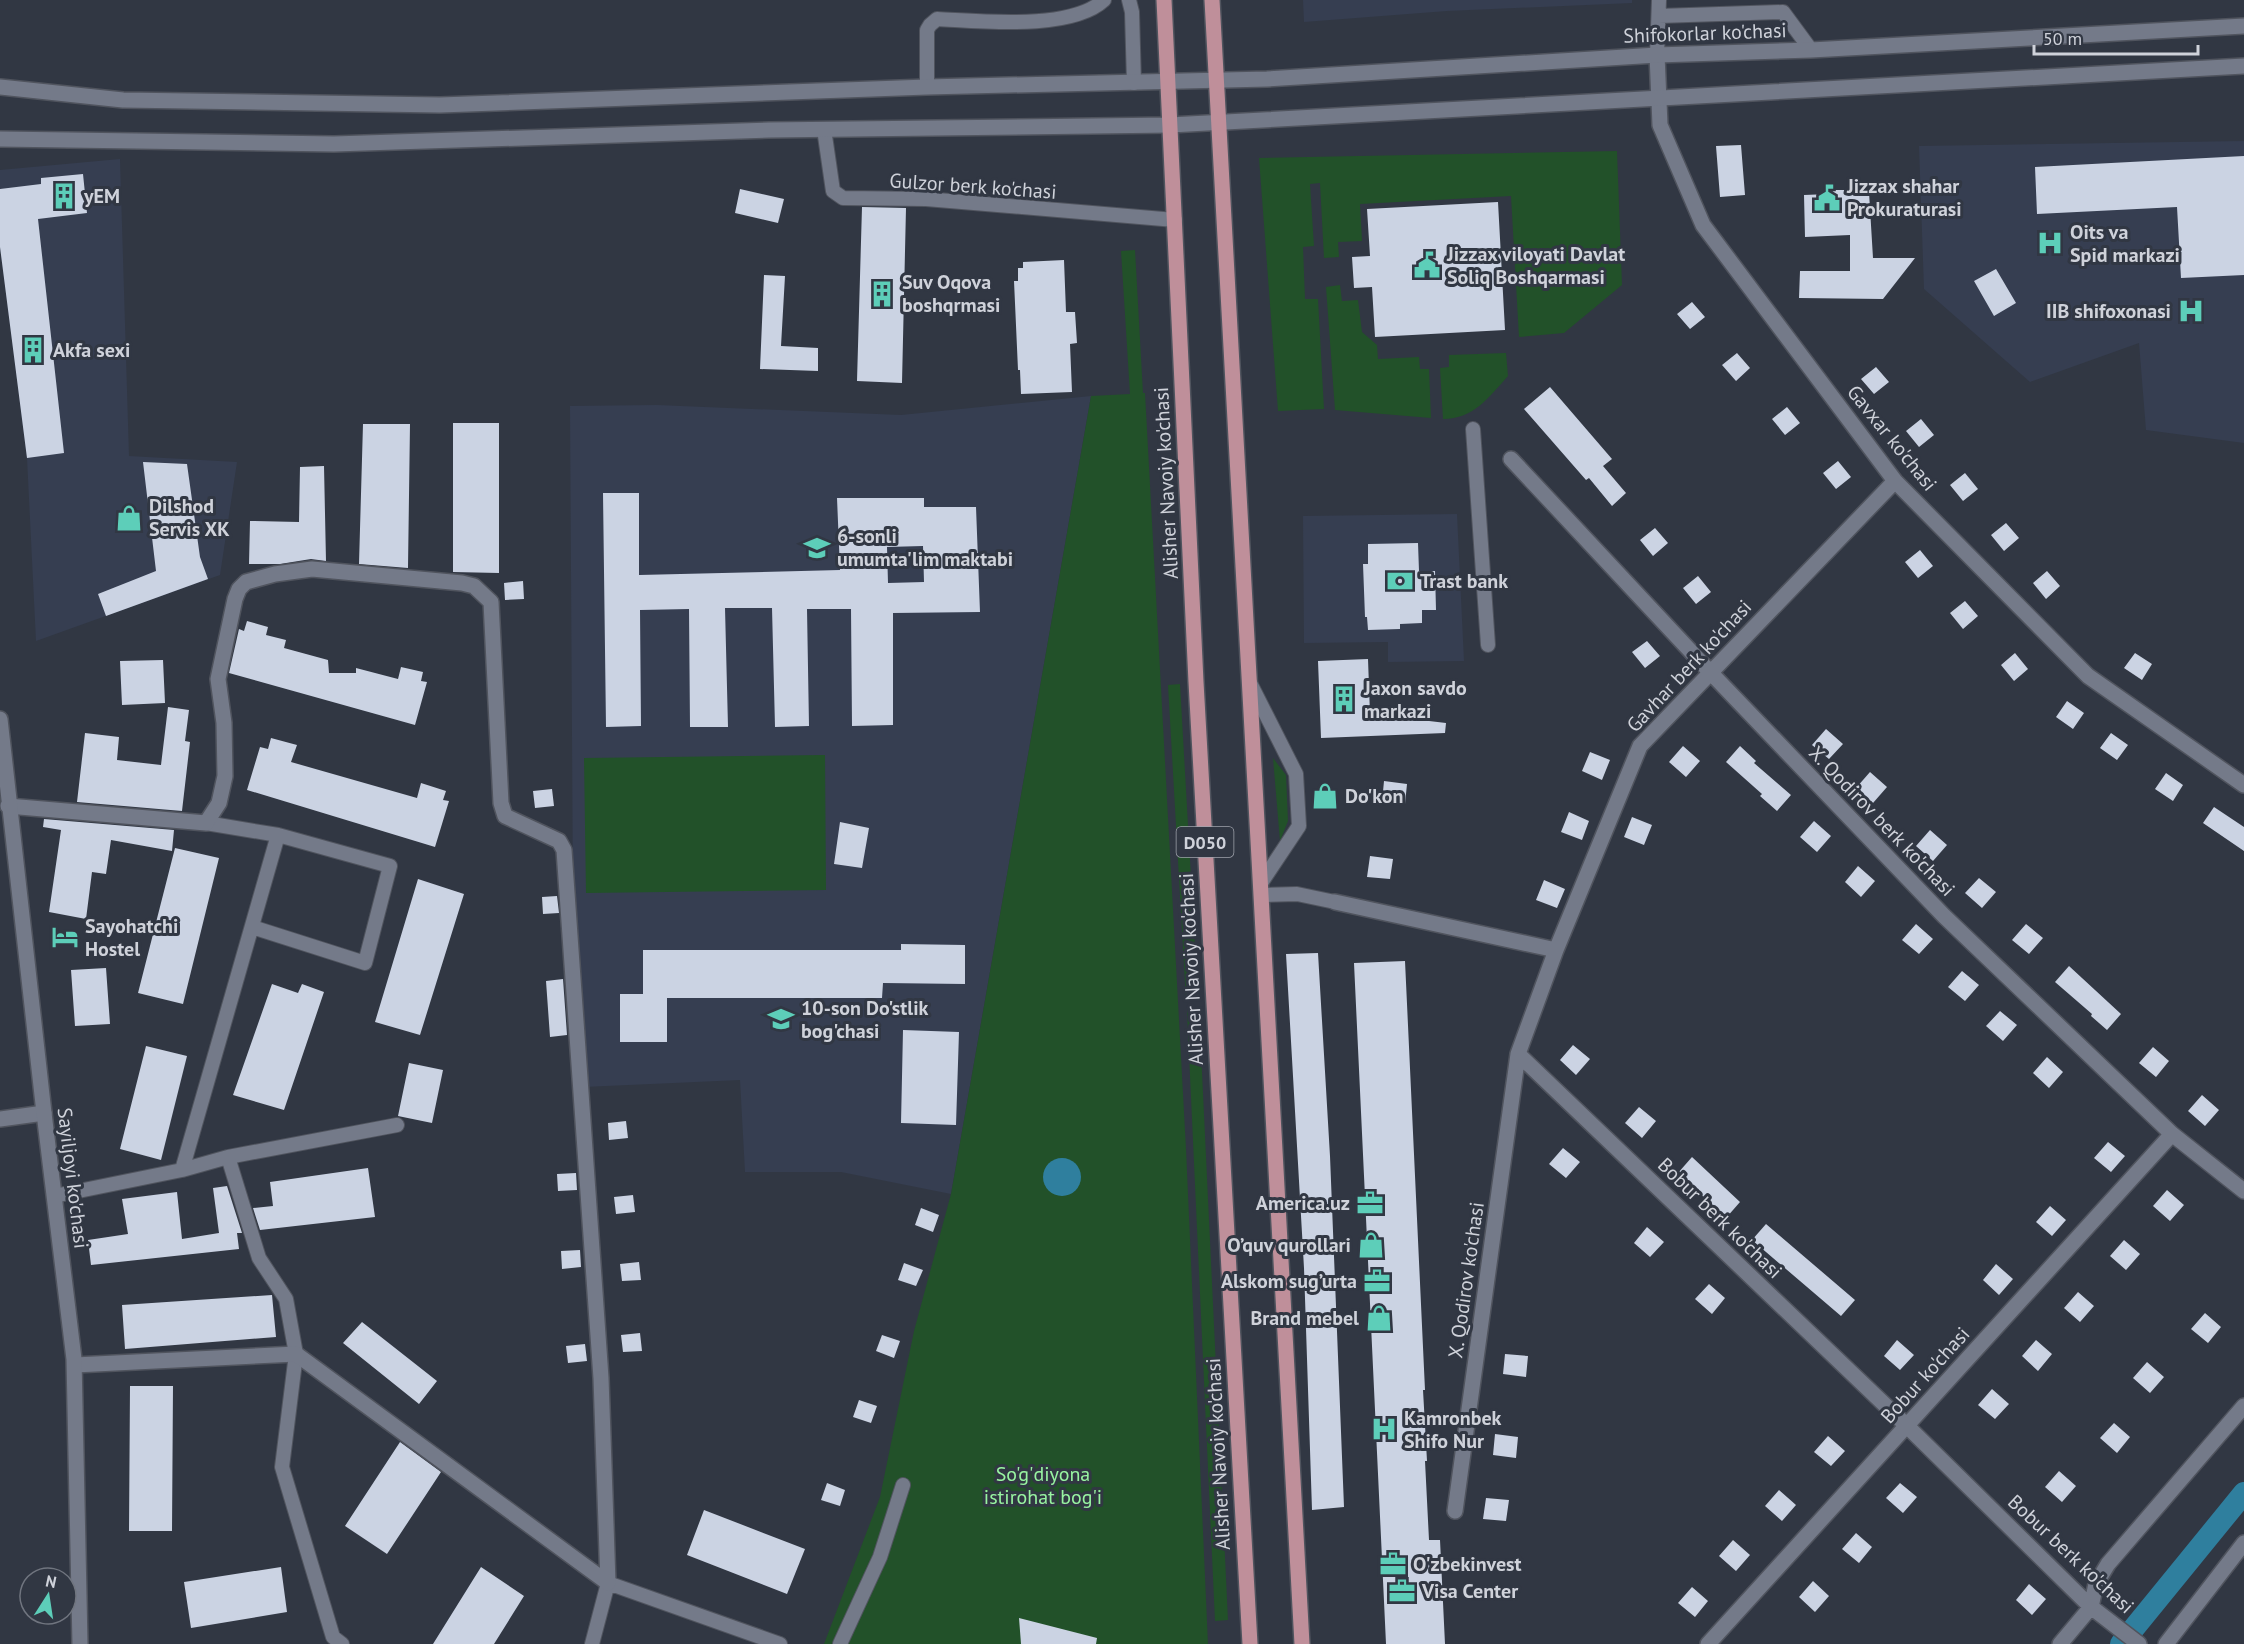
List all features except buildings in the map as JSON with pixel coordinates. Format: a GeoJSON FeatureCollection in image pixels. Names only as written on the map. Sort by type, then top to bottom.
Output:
{"type":"FeatureCollection","features":[{"type":"Feature","properties":{"kind":"main road","name":"Alisher Navoiy ko'chasi"},"geometry":{"type":"LineString","coordinates":[[1164,0],[1198,706],[1250,1644]]}},
{"type":"Feature","properties":{"kind":"main road","name":"D050"},"geometry":{"type":"LineString","coordinates":[[1212,0],[1302,1644]]}},
{"type":"Feature","properties":{"kind":"street","name":"Shifokorlar ko'chasi"},"geometry":{"type":"LineString","coordinates":[[0,87],[123,100],[440,105],[927,87],[1217,81],[1657,55],[1811,50],[2244,26]]}},
{"type":"Feature","properties":{"kind":"street","name":"Gavxar ko'chasi"},"geometry":{"type":"LineString","coordinates":[[1657,55],[1660,125],[1703,225],[1894,481],[2088,676],[2244,785]]}},
{"type":"Feature","properties":{"kind":"street"},"geometry":{"type":"LineString","coordinates":[[0,139],[334,144],[824,129],[1170,125],[2244,66]]}},
{"type":"Feature","properties":{"kind":"street","name":"X. Qodirov berk ko'chasi"},"geometry":{"type":"LineString","coordinates":[[1511,459],[1711,673],[1944,916],[2172,1134],[2244,1191]]}},
{"type":"Feature","properties":{"kind":"street","name":"Gavhar berk ko'chasi"},"geometry":{"type":"LineString","coordinates":[[1556,950],[1640,746],[1894,481]]}},
{"type":"Feature","properties":{"kind":"street"},"geometry":{"type":"LineString","coordinates":[[8,806],[206,824],[219,803],[225,776],[224,723],[218,679],[235,599],[239,589],[246,582],[275,574],[312,569],[462,583],[474,586],[491,602],[501,803],[505,816],[559,842],[564,850],[601,1378],[608,1583]]}},
{"type":"Feature","properties":{"kind":"street","name":"Sayiljoyi ko'chasi"},"geometry":{"type":"LineString","coordinates":[[0,719],[8,806],[75,1365],[80,1644]]}},
{"type":"Feature","properties":{"kind":"street"},"geometry":{"type":"LineString","coordinates":[[1335,902],[1556,950],[1518,1054]]}},
{"type":"Feature","properties":{"kind":"street","name":"Bobur berk ko'chasi"},"geometry":{"type":"LineString","coordinates":[[1518,1054],[1907,1426],[2091,1607],[2139,1644]]}},
{"type":"Feature","properties":{"kind":"street","name":"X. Qodirov ko'chasi"},"geometry":{"type":"LineString","coordinates":[[1455,1511],[1518,1054]]}},
{"type":"Feature","properties":{"kind":"street"},"geometry":{"type":"LineString","coordinates":[[0,1119],[44,1113]]}},
{"type":"Feature","properties":{"kind":"street","name":"Bobur ko'chasi"},"geometry":{"type":"LineString","coordinates":[[1708,1644],[2172,1134]]}},
{"type":"Feature","properties":{"kind":"street"},"geometry":{"type":"LineString","coordinates":[[75,1365],[296,1354],[608,1583]]}},
{"type":"Feature","properties":{"kind":"street"},"geometry":{"type":"LineString","coordinates":[[2060,1644],[2091,1607],[2096,1584],[2108,1564],[2244,1406]]}},
{"type":"Feature","properties":{"kind":"street"},"geometry":{"type":"LineString","coordinates":[[2166,1644],[2244,1543]]}},
{"type":"Feature","properties":{"kind":"lane"},"geometry":{"type":"LineString","coordinates":[[927,87],[927,30],[937,19],[1009,22],[1064,19],[1104,0]]}},
{"type":"Feature","properties":{"kind":"lane"},"geometry":{"type":"LineString","coordinates":[[1129,0],[1132,12],[1134,83]]}},
{"type":"Feature","properties":{"kind":"lane"},"geometry":{"type":"LineString","coordinates":[[1657,55],[1659,0]]}},
{"type":"Feature","properties":{"kind":"lane"},"geometry":{"type":"LineString","coordinates":[[1659,16],[1784,12],[1811,50]]}},
{"type":"Feature","properties":{"kind":"lane","name":"Gulzor berk ko'chasi"},"geometry":{"type":"LineString","coordinates":[[824,129],[833,191],[843,198],[926,200],[1175,220]]}},
{"type":"Feature","properties":{"kind":"lane"},"geometry":{"type":"LineString","coordinates":[[1473,429],[1488,645]]}},
{"type":"Feature","properties":{"kind":"lane"},"geometry":{"type":"LineString","coordinates":[[1249,681],[1296,774],[1299,826],[1261,889],[1335,902]]}},
{"type":"Feature","properties":{"kind":"lane"},"geometry":{"type":"LineString","coordinates":[[206,824],[278,835],[390,866],[365,963],[252,927]]}},
{"type":"Feature","properties":{"kind":"lane"},"geometry":{"type":"LineString","coordinates":[[182,1170],[278,835]]}},
{"type":"Feature","properties":{"kind":"lane"},"geometry":{"type":"LineString","coordinates":[[54,1196],[182,1170],[228,1157],[397,1125]]}},
{"type":"Feature","properties":{"kind":"lane"},"geometry":{"type":"LineString","coordinates":[[228,1157],[259,1258],[286,1299],[296,1354],[282,1467],[333,1637],[342,1644]]}},
{"type":"Feature","properties":{"kind":"lane"},"geometry":{"type":"LineString","coordinates":[[840,1644],[880,1557],[903,1485]]}},
{"type":"Feature","properties":{"kind":"lane"},"geometry":{"type":"LineString","coordinates":[[592,1644],[608,1583],[780,1644]]}},
{"type":"Feature","properties":{"kind":"shaded area"},"geometry":{"type":"Polygon","coordinates":[[[1303,0],[1632,0],[1632,3],[1447,11],[1304,22],[1303,0]]]}},
{"type":"Feature","properties":{"kind":"shaded area","name":"Oits va Spid markazi"},"geometry":{"type":"Polygon","coordinates":[[[2244,141],[2244,443],[2146,430],[2139,343],[2030,382],[1924,289],[1919,146],[2244,141]]]}},
{"type":"Feature","properties":{"kind":"shaded area"},"geometry":{"type":"Polygon","coordinates":[[[120,159],[129,456],[237,462],[220,575],[36,641],[27,458],[0,247],[0,170],[120,159]]]}},
{"type":"Feature","properties":{"kind":"shaded area","name":"6-sonli umumta'lim maktabi"},"geometry":{"type":"Polygon","coordinates":[[[1091,396],[951,1194],[841,1172],[745,1172],[740,1080],[584,1087],[573,901],[570,406],[657,405],[901,415],[1091,396]]]}},
{"type":"Feature","properties":{"kind":"shaded area"},"geometry":{"type":"Polygon","coordinates":[[[1457,514],[1464,661],[1388,662],[1388,642],[1304,643],[1303,516],[1457,514]]]}},
{"type":"Feature","properties":{"kind":"green space"},"geometry":{"type":"Polygon","coordinates":[[[1617,151],[1622,285],[1564,333],[1519,337],[1511,196],[1360,204],[1362,241],[1338,242],[1339,257],[1324,258],[1320,183],[1310,184],[1314,246],[1303,247],[1305,299],[1318,299],[1324,409],[1278,411],[1259,158],[1617,151]]]}},
{"type":"Feature","properties":{"kind":"green space","name":"So'g'diyona istirohat bog'i"},"geometry":{"type":"Polygon","coordinates":[[[1135,250],[1143,393],[1145,393],[1186,1149],[1208,1644],[824,1644],[880,1497],[914,1331],[951,1194],[1091,396],[1130,394],[1121,251],[1135,250]]]}},
{"type":"Feature","properties":{"kind":"green space"},"geometry":{"type":"Polygon","coordinates":[[[1340,285],[1342,301],[1358,300],[1362,332],[1377,345],[1378,359],[1419,357],[1420,369],[1429,369],[1431,418],[1335,410],[1326,287],[1340,285]]]}},
{"type":"Feature","properties":{"kind":"green space"},"geometry":{"type":"Polygon","coordinates":[[[1506,353],[1508,376],[1494,392],[1472,411],[1454,418],[1443,419],[1440,368],[1449,367],[1449,355],[1506,353]]]}},
{"type":"Feature","properties":{"kind":"green space"},"geometry":{"type":"Polygon","coordinates":[[[1180,684],[1198,1001],[1186,1001],[1168,685],[1180,684]]]}},
{"type":"Feature","properties":{"kind":"green space"},"geometry":{"type":"Polygon","coordinates":[[[825,755],[826,890],[586,893],[584,758],[825,755]]]}},
{"type":"Feature","properties":{"kind":"green space"},"geometry":{"type":"Polygon","coordinates":[[[1273,758],[1286,775],[1288,821],[1280,841],[1273,758]]]}},
{"type":"Feature","properties":{"kind":"green space"},"geometry":{"type":"Polygon","coordinates":[[[1199,1009],[1228,1620],[1215,1621],[1187,1010],[1199,1009]]]}},
{"type":"Feature","properties":{"kind":"water"},"geometry":{"type":"Polygon","coordinates":[[[1062,1158],[1076,1163],[1081,1177],[1076,1191],[1062,1196],[1048,1191],[1043,1177],[1048,1163],[1062,1158]]]}},
{"type":"Feature","properties":{"kind":"waterway"},"geometry":{"type":"LineString","coordinates":[[2121,1644],[2244,1493]]}},
{"type":"Feature","properties":{"kind":"place","name":"yEM"},"geometry":{"type":"Point","coordinates":[64,196]}},
{"type":"Feature","properties":{"kind":"place","name":"Jizzax shahar Prokuraturasi"},"geometry":{"type":"Point","coordinates":[1827,198]}},
{"type":"Feature","properties":{"kind":"place","name":"Oits va Spid markazi"},"geometry":{"type":"Point","coordinates":[2050,243]}},
{"type":"Feature","properties":{"kind":"place","name":"Jizzax viloyati Davlat Soliq Boshqarmasi"},"geometry":{"type":"Point","coordinates":[1427,265]}},
{"type":"Feature","properties":{"kind":"place","name":"Suv Oqova boshqrmasi"},"geometry":{"type":"Point","coordinates":[882,294]}},
{"type":"Feature","properties":{"kind":"place","name":"IIB shifoxonasi"},"geometry":{"type":"Point","coordinates":[2191,311]}},
{"type":"Feature","properties":{"kind":"place","name":"Akfa sexi"},"geometry":{"type":"Point","coordinates":[33,350]}},
{"type":"Feature","properties":{"kind":"place","name":"Dilshod Servis XK"},"geometry":{"type":"Point","coordinates":[129,518]}},
{"type":"Feature","properties":{"kind":"place","name":"6-sonli umumta'lim maktabi"},"geometry":{"type":"Point","coordinates":[817,548]}},
{"type":"Feature","properties":{"kind":"place","name":"Trast bank"},"geometry":{"type":"Point","coordinates":[1400,581]}},
{"type":"Feature","properties":{"kind":"place","name":"Jaxon savdo markazi"},"geometry":{"type":"Point","coordinates":[1344,699]}},
{"type":"Feature","properties":{"kind":"place","name":"Do'kon"},"geometry":{"type":"Point","coordinates":[1325,796]}},
{"type":"Feature","properties":{"kind":"place","name":"Sayohatchi Hostel"},"geometry":{"type":"Point","coordinates":[65,937]}},
{"type":"Feature","properties":{"kind":"place","name":"10-son Do'stlik bog'chasi"},"geometry":{"type":"Point","coordinates":[781,1019]}},
{"type":"Feature","properties":{"kind":"place","name":"America.uz"},"geometry":{"type":"Point","coordinates":[1370,1203]}},
{"type":"Feature","properties":{"kind":"place","name":"O’quv qurollari"},"geometry":{"type":"Point","coordinates":[1371,1245]}},
{"type":"Feature","properties":{"kind":"place","name":"Alskom sug’urta"},"geometry":{"type":"Point","coordinates":[1377,1281]}},
{"type":"Feature","properties":{"kind":"place","name":"Brand mebel"},"geometry":{"type":"Point","coordinates":[1379,1318]}},
{"type":"Feature","properties":{"kind":"place","name":"Kamronbek Shifo Nur"},"geometry":{"type":"Point","coordinates":[1384,1429]}},
{"type":"Feature","properties":{"kind":"place","name":"O'zbekinvest"},"geometry":{"type":"Point","coordinates":[1393,1564]}},
{"type":"Feature","properties":{"kind":"place","name":"Visa Center"},"geometry":{"type":"Point","coordinates":[1402,1591]}}]}
